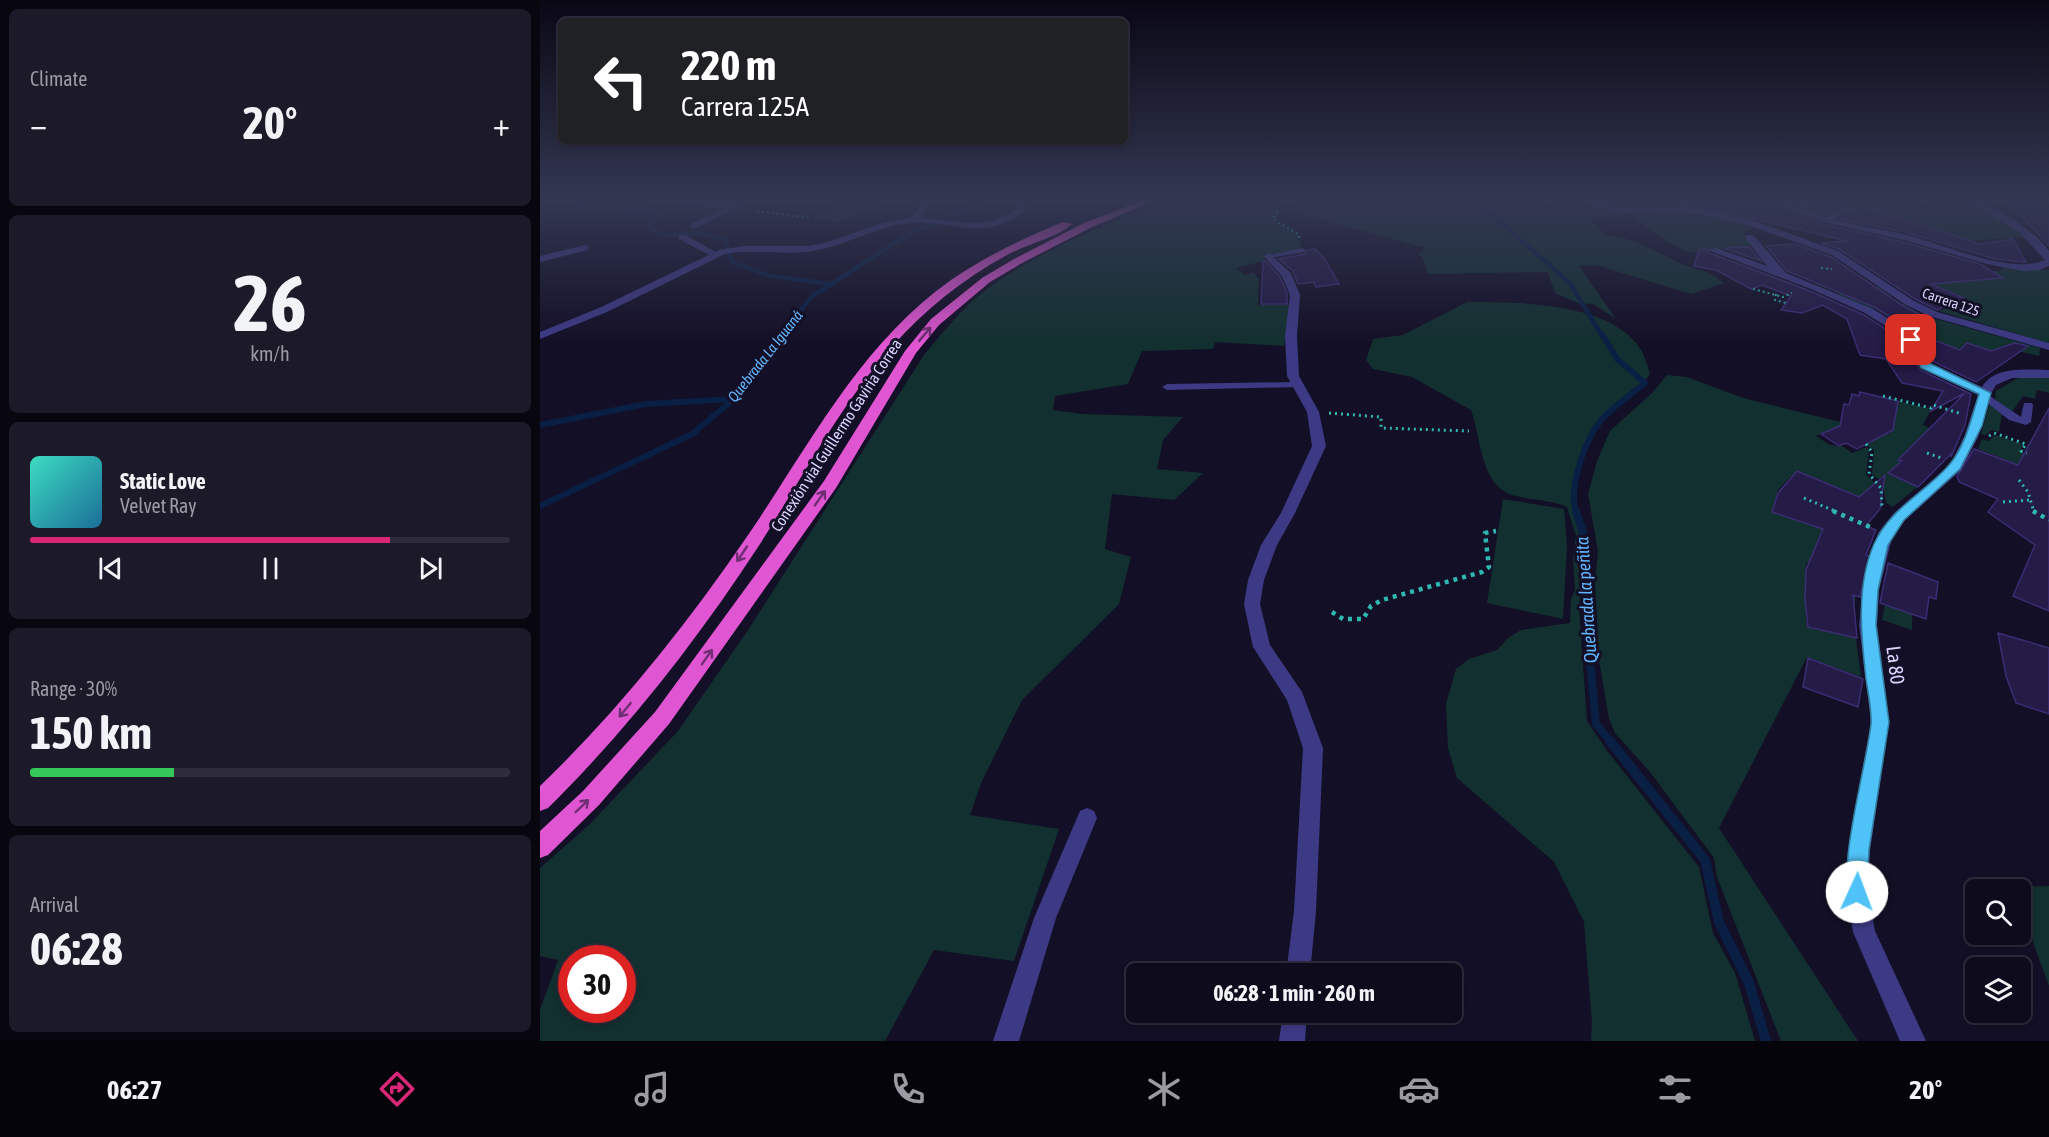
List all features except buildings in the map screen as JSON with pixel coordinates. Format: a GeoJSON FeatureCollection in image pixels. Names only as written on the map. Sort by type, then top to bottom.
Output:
{"type":"FeatureCollection","features":[{"type":"Feature","properties":{"kind":"highway","name":"Conexión vial Guillermo Gaviria Correa"},"geometry":{"type":"LineString","coordinates":[[540,801],[566,778],[612,726],[704,610],[863,372],[916,313],[960,277],[993,257],[1015,248]]}},
{"type":"Feature","properties":{"kind":"highway","name":"Conexión vial Guillermo Gaviria Correa"},"geometry":{"type":"LineString","coordinates":[[540,847],[591,798],[662,718],[830,484],[905,361],[935,322],[986,280],[1044,248]]}},
{"type":"Feature","properties":{"kind":"street"},"geometry":{"type":"LineString","coordinates":[[540,259],[585,248]]}},
{"type":"Feature","properties":{"kind":"street"},"geometry":{"type":"LineString","coordinates":[[702,248],[716,255]]}},
{"type":"Feature","properties":{"kind":"street"},"geometry":{"type":"LineString","coordinates":[[540,336],[614,306],[724,252],[815,248]]}},
{"type":"Feature","properties":{"kind":"street"},"geometry":{"type":"LineString","coordinates":[[1761,248],[1773,267],[1783,275]]}},
{"type":"Feature","properties":{"kind":"street","name":"Carrera 125"},"geometry":{"type":"LineString","coordinates":[[1821,248],[1835,253],[1924,310],[2049,347]]}},
{"type":"Feature","properties":{"kind":"street"},"geometry":{"type":"LineString","coordinates":[[1939,248],[2018,267],[2044,266],[2049,260]]}},
{"type":"Feature","properties":{"kind":"street"},"geometry":{"type":"LineString","coordinates":[[1713,250],[1853,303],[1896,326],[1911,340],[1925,365],[1985,394],[1991,383],[2001,376],[2049,374]]}},
{"type":"Feature","properties":{"kind":"street"},"geometry":{"type":"LineString","coordinates":[[1269,256],[1287,275],[1295,296],[1291,336],[1296,385],[1308,400],[1313,412],[1319,446],[1288,513],[1269,545],[1256,580],[1252,604],[1262,647],[1295,697],[1313,748],[1305,911],[1299,963]]}},
{"type":"Feature","properties":{"kind":"street","name":"La 80"},"geometry":{"type":"LineString","coordinates":[[1913,1041],[1864,932],[1857,892],[1859,850],[1880,722],[1868,625],[1870,600],[1881,544],[1886,533],[1900,516],[1956,467],[1975,427],[1985,394]]}},
{"type":"Feature","properties":{"kind":"street"},"geometry":{"type":"LineString","coordinates":[[1006,1041],[1045,918],[1087,818]]}},
{"type":"Feature","properties":{"kind":"street"},"geometry":{"type":"LineString","coordinates":[[1292,1041],[1294,1023]]}},
{"type":"Feature","properties":{"kind":"lane"},"geometry":{"type":"LineString","coordinates":[[1269,256],[1302,250]]}},
{"type":"Feature","properties":{"kind":"lane"},"geometry":{"type":"LineString","coordinates":[[1167,387],[1296,385]]}},
{"type":"Feature","properties":{"kind":"lane"},"geometry":{"type":"LineString","coordinates":[[1985,394],[2013,418],[2026,422],[2028,405]]}},
{"type":"Feature","properties":{"kind":"path"},"geometry":{"type":"LineString","coordinates":[[1776,294],[1775,300],[1786,303]]}},
{"type":"Feature","properties":{"kind":"path"},"geometry":{"type":"LineString","coordinates":[[1883,396],[1931,408],[1933,405],[1937,406],[1975,427],[1986,439],[1994,433],[2026,444],[2021,451],[2027,453]]}},
{"type":"Feature","properties":{"kind":"path"},"geometry":{"type":"LineString","coordinates":[[1313,412],[1381,417],[1381,428],[1469,431]]}},
{"type":"Feature","properties":{"kind":"path"},"geometry":{"type":"LineString","coordinates":[[1866,444],[1872,452],[1869,474],[1881,488],[1882,505],[1900,516]]}},
{"type":"Feature","properties":{"kind":"path"},"geometry":{"type":"LineString","coordinates":[[2019,480],[2034,513],[2049,520]]}},
{"type":"Feature","properties":{"kind":"path"},"geometry":{"type":"LineString","coordinates":[[1804,498],[1872,528]]}},
{"type":"Feature","properties":{"kind":"path"},"geometry":{"type":"LineString","coordinates":[[2003,502],[2030,500]]}},
{"type":"Feature","properties":{"kind":"path"},"geometry":{"type":"LineString","coordinates":[[1332,612],[1343,619],[1363,619],[1371,606],[1382,600],[1482,572],[1489,567],[1489,557],[1484,543],[1485,534],[1496,531]]}},
{"type":"Feature","properties":{"kind":"green space"},"geometry":{"type":"Polygon","coordinates":[[[1057,248],[1301,248],[1302,250],[1266,256],[1264,261],[1236,268],[1245,275],[1253,273],[1259,279],[1258,305],[1291,305],[1284,346],[1215,342],[1213,349],[1142,351],[1128,384],[1055,396],[1053,410],[1082,414],[1183,417],[1163,440],[1157,469],[1203,473],[1174,500],[1112,494],[1105,549],[1131,557],[1119,604],[1022,700],[981,783],[970,815],[1059,829],[1014,961],[934,950],[885,1041],[540,1041],[540,1010],[558,960],[540,956],[540,868],[590,824],[678,731],[748,630],[924,355],[954,320],[987,289],[1057,248]]]}},
{"type":"Feature","properties":{"kind":"green space"},"geometry":{"type":"Polygon","coordinates":[[[1425,248],[1648,248],[1706,272],[1724,283],[1691,294],[1596,265],[1579,266],[1616,319],[1593,304],[1578,303],[1555,293],[1548,272],[1428,274],[1422,257],[1418,255],[1425,248]]]}},
{"type":"Feature","properties":{"kind":"green space"},"geometry":{"type":"Polygon","coordinates":[[[1679,248],[1736,248],[1693,252],[1679,248]]]}},
{"type":"Feature","properties":{"kind":"green space"},"geometry":{"type":"Polygon","coordinates":[[[2004,266],[2028,270],[2049,270],[2049,343],[1939,311],[1968,299],[1939,287],[1912,298],[1889,281],[1952,269],[1970,281],[2002,278],[1992,271],[2000,271],[2004,266]]]}},
{"type":"Feature","properties":{"kind":"green space"},"geometry":{"type":"Polygon","coordinates":[[[1815,284],[1837,294],[1870,285],[1880,287],[1894,299],[1925,316],[2040,348],[2039,356],[2018,351],[1992,352],[1967,343],[1960,349],[1914,337],[1899,326],[1914,321],[1896,311],[1890,303],[1871,309],[1816,287],[1815,284]]]}},
{"type":"Feature","properties":{"kind":"green space"},"geometry":{"type":"Polygon","coordinates":[[[1467,302],[1534,304],[1582,312],[1622,330],[1642,351],[1650,374],[1644,382],[1599,420],[1581,451],[1577,469],[1572,504],[1584,550],[1579,608],[1587,721],[1608,752],[1699,867],[1713,933],[1735,973],[1755,1041],[1591,1041],[1592,1022],[1584,922],[1554,862],[1457,778],[1448,748],[1446,704],[1456,669],[1469,659],[1497,650],[1508,638],[1521,630],[1570,623],[1571,599],[1575,590],[1573,558],[1576,536],[1567,507],[1516,496],[1504,491],[1495,483],[1484,461],[1471,410],[1412,377],[1373,369],[1366,360],[1373,339],[1403,335],[1467,302]]]}},
{"type":"Feature","properties":{"kind":"green space"},"geometry":{"type":"Polygon","coordinates":[[[1667,375],[1687,377],[1743,398],[1889,434],[1898,401],[1931,409],[1923,425],[1931,429],[1924,436],[1922,453],[1909,448],[1898,459],[1902,461],[1887,474],[1917,487],[1893,507],[1886,503],[1882,481],[1872,475],[1874,450],[1837,427],[1816,436],[1830,445],[1844,447],[1852,453],[1867,447],[1869,452],[1866,474],[1876,485],[1882,507],[1797,470],[1778,490],[1772,512],[1824,529],[1818,540],[1842,549],[1833,568],[1806,563],[1806,584],[1856,594],[1854,610],[1805,599],[1807,627],[1856,638],[1861,677],[1807,657],[1719,828],[1858,1041],[1781,1041],[1717,877],[1714,858],[1650,772],[1615,733],[1609,719],[1599,660],[1595,582],[1598,551],[1588,494],[1597,461],[1610,431],[1653,392],[1667,375]]]}},
{"type":"Feature","properties":{"kind":"green space"},"geometry":{"type":"Polygon","coordinates":[[[2049,378],[2049,393],[2037,390],[2035,399],[2023,396],[2012,412],[1995,399],[1996,391],[2016,379],[2049,378]]]}},
{"type":"Feature","properties":{"kind":"green space"},"geometry":{"type":"Polygon","coordinates":[[[1990,403],[2002,414],[1999,432],[1992,430],[1985,435],[1981,434],[1990,403]]]}},
{"type":"Feature","properties":{"kind":"green space"},"geometry":{"type":"Polygon","coordinates":[[[1995,435],[2023,444],[2020,451],[2027,454],[2020,465],[1978,449],[1982,439],[1989,441],[1995,435]]]}},
{"type":"Feature","properties":{"kind":"green space"},"geometry":{"type":"Polygon","coordinates":[[[1503,499],[1564,509],[1567,546],[1563,619],[1487,603],[1503,499]]]}},
{"type":"Feature","properties":{"kind":"green space"},"geometry":{"type":"Polygon","coordinates":[[[1885,605],[1912,614],[1912,630],[1882,620],[1885,605]]]}},
{"type":"Feature","properties":{"kind":"green space"},"geometry":{"type":"Polygon","coordinates":[[[2049,886],[2049,986],[2031,933],[2031,887],[2049,886]]]}},
{"type":"Feature","properties":{"kind":"waterway"},"geometry":{"type":"LineString","coordinates":[[727,248],[732,262],[770,276],[831,284]]}},
{"type":"Feature","properties":{"kind":"waterway","name":"Quebrada La Iguaná"},"geometry":{"type":"LineString","coordinates":[[831,284],[888,248]]}},
{"type":"Feature","properties":{"kind":"waterway","name":"Quebrada la peñita"},"geometry":{"type":"LineString","coordinates":[[1529,248],[1570,283],[1602,336]]}},
{"type":"Feature","properties":{"kind":"waterway","name":"Quebrada La Iguaná"},"geometry":{"type":"LineString","coordinates":[[782,336],[811,297],[831,284]]}},
{"type":"Feature","properties":{"kind":"waterway","name":"Quebrada La Iguaná"},"geometry":{"type":"LineString","coordinates":[[540,506],[692,434],[734,399],[783,334]]}},
{"type":"Feature","properties":{"kind":"waterway","name":"Quebrada la peñita"},"geometry":{"type":"LineString","coordinates":[[1576,512],[1574,502],[1576,477],[1590,439],[1602,419],[1645,383],[1617,359],[1602,334]]}},
{"type":"Feature","properties":{"kind":"waterway"},"geometry":{"type":"LineString","coordinates":[[540,425],[646,404],[733,399]]}},
{"type":"Feature","properties":{"kind":"waterway","name":"Quebrada la peñita"},"geometry":{"type":"LineString","coordinates":[[1576,511],[1586,542],[1588,577],[1585,605],[1596,724],[1611,742]]}},
{"type":"Feature","properties":{"kind":"waterway","name":"Quebrada la peñita"},"geometry":{"type":"LineString","coordinates":[[1610,741],[1705,860],[1719,922],[1749,983],[1766,1041]]}},
{"type":"Feature","properties":{"kind":"route"},"geometry":{"type":"LineString","coordinates":[[1857,892],[1859,850],[1880,722],[1868,625],[1871,590],[1881,544],[1886,533],[1899,517],[1956,467],[1976,426],[1985,393],[1944,376],[1925,365],[1911,340]]}}]}
